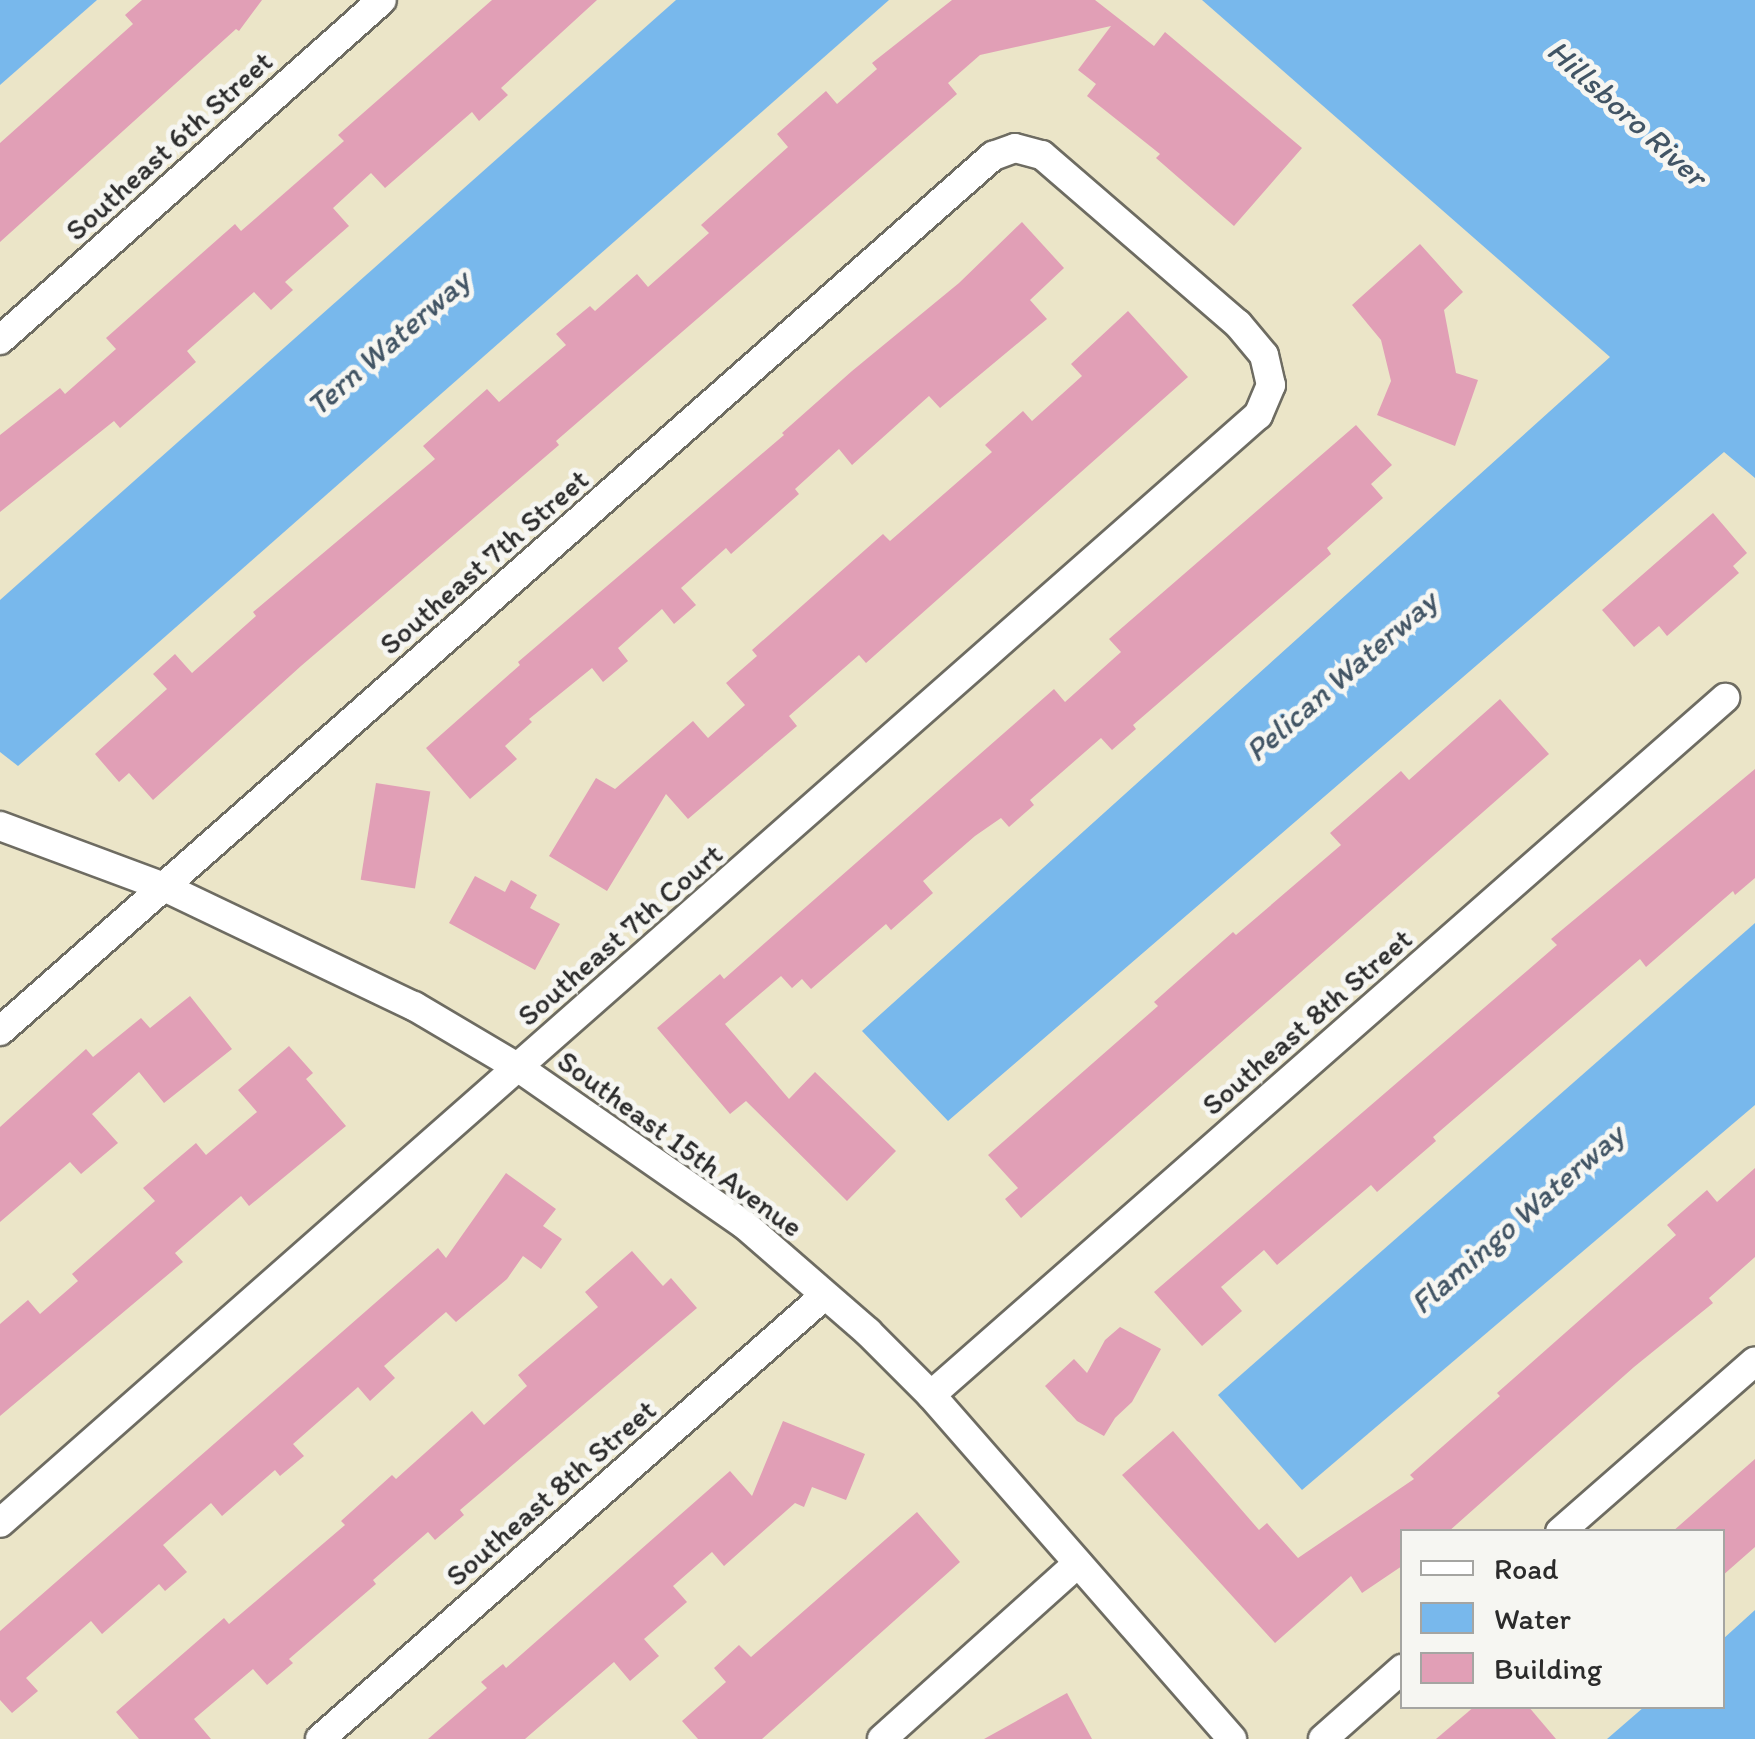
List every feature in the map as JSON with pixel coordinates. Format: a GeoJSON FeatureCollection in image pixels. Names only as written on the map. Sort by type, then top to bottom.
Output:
{"type":"FeatureCollection","features":[{"type":"Feature","properties":{"kind":"street","name":"Southeast 6th Street"},"geometry":{"type":"LineString","coordinates":[[0,340],[382,0]]}},
{"type":"Feature","properties":{"kind":"street","name":"Southeast 7th Street"},"geometry":{"type":"LineString","coordinates":[[0,1031],[993,156],[1014,148],[1042,156],[1238,324],[1264,354],[1271,385]]}},
{"type":"Feature","properties":{"kind":"street","name":"Southeast 7th Court"},"geometry":{"type":"LineString","coordinates":[[0,1523],[1258,415],[1271,385]]}},
{"type":"Feature","properties":{"kind":"street","name":"Southeast 8th Street"},"geometry":{"type":"LineString","coordinates":[[931,1395],[1725,698]]}},
{"type":"Feature","properties":{"kind":"street","name":"Southeast 15th Avenue"},"geometry":{"type":"LineString","coordinates":[[0,826],[164,887],[414,1006],[520,1068],[745,1225],[931,1395],[1232,1739]]}},
{"type":"Feature","properties":{"kind":"street","name":"Southeast 8th Street"},"geometry":{"type":"LineString","coordinates":[[320,1739],[825,1296]]}},
{"type":"Feature","properties":{"kind":"street"},"geometry":{"type":"LineString","coordinates":[[1563,1529],[1755,1361]]}},
{"type":"Feature","properties":{"kind":"street"},"geometry":{"type":"LineString","coordinates":[[882,1739],[1078,1563]]}},
{"type":"Feature","properties":{"kind":"street"},"geometry":{"type":"LineString","coordinates":[[1322,1739],[1400,1671]]}},
{"type":"Feature","properties":{"kind":"water"},"geometry":{"type":"Polygon","coordinates":[[[0,0],[97,0],[0,85],[0,0]]]}},
{"type":"Feature","properties":{"kind":"water","name":"Tern Waterway"},"geometry":{"type":"Polygon","coordinates":[[[676,0],[889,0],[18,766],[0,752],[0,600],[676,0]]]}},
{"type":"Feature","properties":{"kind":"water"},"geometry":{"type":"Polygon","coordinates":[[[1202,0],[1755,0],[1755,478],[1724,452],[948,1121],[862,1031],[1610,357],[1202,0]]]}},
{"type":"Feature","properties":{"kind":"water","name":"Flamingo Waterway"},"geometry":{"type":"Polygon","coordinates":[[[1755,923],[1755,1105],[1302,1490],[1218,1395],[1755,923]]]}},
{"type":"Feature","properties":{"kind":"water"},"geometry":{"type":"Polygon","coordinates":[[[1755,1610],[1755,1739],[1607,1739],[1642,1709],[1725,1709],[1725,1637],[1755,1610]]]}},
{"type":"Feature","properties":{"kind":"building"},"geometry":{"type":"Polygon","coordinates":[[[142,0],[262,0],[239,31],[236,29],[0,242],[0,143],[133,24],[125,15],[142,0]]]}},
{"type":"Feature","properties":{"kind":"building"},"geometry":{"type":"Polygon","coordinates":[[[492,0],[597,0],[501,88],[508,95],[479,121],[472,112],[385,188],[371,173],[333,208],[349,226],[285,282],[293,290],[271,310],[254,292],[187,351],[196,362],[120,428],[114,421],[0,512],[0,435],[60,388],[65,394],[116,349],[106,338],[235,224],[241,231],[344,141],[338,135],[492,0]]]}},
{"type":"Feature","properties":{"kind":"building"},"geometry":{"type":"Polygon","coordinates":[[[952,0],[1095,0],[1154,46],[1165,32],[1302,148],[1234,226],[1156,158],[1160,154],[1087,96],[1096,84],[1078,70],[1111,26],[980,55],[948,83],[957,94],[556,441],[559,445],[301,666],[153,800],[129,773],[119,782],[95,754],[167,689],[153,674],[175,654],[192,673],[256,616],[253,612],[435,459],[423,446],[487,389],[499,402],[566,345],[556,334],[590,306],[595,311],[637,274],[648,287],[709,233],[701,225],[788,147],[777,134],[826,91],[837,104],[877,69],[872,63],[952,0]]]}},
{"type":"Feature","properties":{"kind":"building"},"geometry":{"type":"Polygon","coordinates":[[[1022,222],[1064,268],[1030,300],[1047,319],[940,408],[929,396],[852,465],[839,449],[795,489],[799,494],[731,554],[726,548],[681,588],[696,605],[674,624],[662,609],[618,648],[628,661],[603,682],[592,668],[529,719],[532,722],[505,746],[517,759],[470,799],[426,748],[520,665],[518,662],[784,435],[852,371],[959,283],[1022,222]]]}},
{"type":"Feature","properties":{"kind":"building"},"geometry":{"type":"Polygon","coordinates":[[[1420,244],[1463,292],[1444,310],[1456,373],[1478,380],[1455,446],[1377,415],[1391,381],[1381,340],[1352,305],[1420,244]]]}},
{"type":"Feature","properties":{"kind":"building"},"geometry":{"type":"Polygon","coordinates":[[[1128,311],[1188,377],[866,663],[859,655],[789,716],[797,726],[688,819],[666,794],[607,891],[549,856],[596,778],[615,789],[693,721],[708,738],[745,705],[726,683],[757,656],[752,650],[883,534],[890,541],[992,452],[985,445],[1023,411],[1032,421],[1082,376],[1071,364],[1128,311]]]}},
{"type":"Feature","properties":{"kind":"building"},"geometry":{"type":"Polygon","coordinates":[[[1356,425],[1392,465],[1371,484],[1383,498],[1327,548],[1331,554],[1133,725],[1136,729],[1112,750],[1101,738],[1030,800],[1034,805],[1009,827],[1001,818],[975,836],[923,881],[933,893],[891,930],[886,924],[811,989],[802,979],[792,988],[781,976],[725,1024],[789,1099],[815,1072],[896,1151],[847,1201],[746,1101],[730,1114],[657,1028],[720,974],[724,979],[1054,689],[1065,702],[1121,652],[1109,639],[1356,425]]]}},
{"type":"Feature","properties":{"kind":"building"},"geometry":{"type":"Polygon","coordinates":[[[1713,513],[1747,553],[1733,566],[1739,573],[1667,636],[1659,626],[1634,647],[1602,610],[1713,513]]]}},
{"type":"Feature","properties":{"kind":"building"},"geometry":{"type":"Polygon","coordinates":[[[1500,699],[1549,754],[1021,1218],[1005,1199],[1018,1188],[988,1155],[1158,1006],[1154,1002],[1233,932],[1236,935],[1341,845],[1330,833],[1401,771],[1409,780],[1500,699]]]}},
{"type":"Feature","properties":{"kind":"building"},"geometry":{"type":"Polygon","coordinates":[[[1755,769],[1755,878],[1735,895],[1733,891],[1646,967],[1640,959],[1433,1137],[1436,1141],[1377,1192],[1371,1185],[1277,1265],[1264,1250],[1221,1287],[1242,1311],[1202,1346],[1154,1292],[1557,945],[1551,939],[1755,769]]]}},
{"type":"Feature","properties":{"kind":"building"},"geometry":{"type":"Polygon","coordinates":[[[376,783],[430,792],[415,888],[361,880],[376,783]]]}},
{"type":"Feature","properties":{"kind":"building"},"geometry":{"type":"Polygon","coordinates":[[[475,876],[505,892],[511,880],[537,895],[530,908],[560,924],[535,970],[449,923],[475,876]]]}},
{"type":"Feature","properties":{"kind":"building"},"geometry":{"type":"Polygon","coordinates":[[[190,996],[232,1049],[164,1103],[139,1072],[92,1114],[118,1143],[81,1174],[70,1162],[0,1222],[0,1127],[86,1049],[93,1057],[141,1018],[150,1028],[190,996]]]}},
{"type":"Feature","properties":{"kind":"building"},"geometry":{"type":"Polygon","coordinates":[[[289,1046],[313,1073],[306,1079],[346,1126],[249,1206],[241,1196],[175,1253],[183,1262],[0,1416],[0,1324],[28,1300],[40,1314],[78,1281],[72,1274],[155,1201],[143,1188],[196,1143],[206,1155],[257,1112],[238,1090],[289,1046]]]}},
{"type":"Feature","properties":{"kind":"building"},"geometry":{"type":"Polygon","coordinates":[[[1755,1168],[1755,1257],[1709,1298],[1713,1303],[1634,1367],[1451,1529],[1400,1529],[1400,1567],[1362,1593],[1351,1576],[1275,1643],[1122,1475],[1173,1431],[1259,1530],[1267,1523],[1298,1558],[1414,1479],[1410,1475],[1500,1396],[1497,1393],[1676,1235],[1667,1225],[1707,1190],[1717,1202],[1755,1168]]]}},
{"type":"Feature","properties":{"kind":"building"},"geometry":{"type":"Polygon","coordinates":[[[506,1173],[556,1209],[543,1226],[562,1239],[541,1269],[523,1256],[507,1279],[456,1322],[446,1312],[384,1366],[395,1378],[370,1401],[358,1387],[293,1444],[304,1456],[280,1476],[275,1470],[222,1516],[211,1503],[163,1545],[187,1572],[165,1591],[159,1584],[102,1634],[91,1621],[26,1678],[38,1691],[12,1713],[0,1700],[0,1631],[438,1248],[446,1258],[506,1173]]]}},
{"type":"Feature","properties":{"kind":"building"},"geometry":{"type":"Polygon","coordinates":[[[632,1251],[663,1286],[671,1278],[697,1308],[460,1510],[464,1515],[435,1540],[428,1532],[373,1580],[376,1584],[289,1659],[293,1663],[267,1685],[253,1669],[194,1719],[211,1739],[139,1739],[116,1712],[224,1618],[229,1624],[345,1525],[341,1521],[392,1475],[396,1479],[472,1411],[484,1425],[527,1386],[518,1375],[598,1307],[585,1292],[632,1251]]]}},
{"type":"Feature","properties":{"kind":"building"},"geometry":{"type":"Polygon","coordinates":[[[1120,1327],[1161,1349],[1132,1402],[1104,1436],[1077,1421],[1045,1386],[1074,1359],[1087,1373],[1105,1340],[1120,1327]]]}},
{"type":"Feature","properties":{"kind":"building"},"geometry":{"type":"Polygon","coordinates":[[[783,1421],[865,1454],[846,1500],[812,1487],[804,1507],[795,1503],[724,1566],[712,1552],[673,1586],[687,1602],[644,1639],[659,1656],[630,1681],[614,1662],[525,1739],[428,1739],[487,1688],[481,1682],[503,1664],[506,1668],[730,1471],[752,1496],[783,1421]]]}},
{"type":"Feature","properties":{"kind":"building"},"geometry":{"type":"Polygon","coordinates":[[[1755,1459],[1755,1547],[1725,1573],[1725,1529],[1675,1529],[1755,1459]]]}},
{"type":"Feature","properties":{"kind":"building"},"geometry":{"type":"Polygon","coordinates":[[[917,1512],[960,1562],[762,1739],[698,1739],[682,1721],[726,1682],[714,1668],[739,1645],[751,1657],[917,1512]]]}},
{"type":"Feature","properties":{"kind":"building"},"geometry":{"type":"Polygon","coordinates":[[[1067,1693],[1092,1739],[984,1739],[1067,1693]]]}},
{"type":"Feature","properties":{"kind":"building"},"geometry":{"type":"Polygon","coordinates":[[[1471,1709],[1531,1709],[1556,1739],[1436,1739],[1471,1709]]]}},
{"type":"Feature","properties":{"kind":"water label","name":"Hillsboro River"},"geometry":{"type":"Point","coordinates":[1627,113]}},
{"type":"Feature","properties":{"kind":"water label","name":"Pelican Waterway"},"geometry":{"type":"Point","coordinates":[1341,676]}}]}
